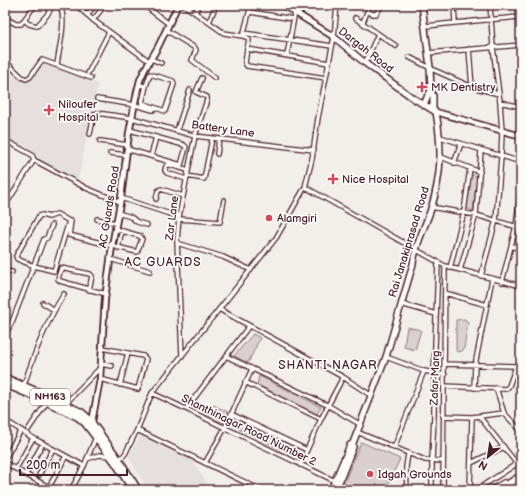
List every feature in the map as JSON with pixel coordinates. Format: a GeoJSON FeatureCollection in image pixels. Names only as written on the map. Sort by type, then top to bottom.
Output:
{"type":"FeatureCollection","features":[{"type":"Feature","properties":{"kind":"highway","name":"NH163"},"geometry":{"type":"LineString","coordinates":[[5,378],[24,385],[47,402],[78,417],[85,423],[111,456],[132,490]]}},
{"type":"Feature","properties":{"kind":"highway","name":"NH163"},"geometry":{"type":"LineString","coordinates":[[5,384],[33,392],[65,404],[81,412],[92,422],[138,490]]}},
{"type":"Feature","properties":{"kind":"highway"},"geometry":{"type":"LineString","coordinates":[[498,490],[521,476]]}},
{"type":"Feature","properties":{"kind":"highway"},"geometry":{"type":"LineString","coordinates":[[505,490],[521,480]]}},
{"type":"Feature","properties":{"kind":"main road","name":"Dargah Road"},"geometry":{"type":"LineString","coordinates":[[284,5],[334,38],[413,98],[435,111]]}},
{"type":"Feature","properties":{"kind":"main road","name":"Rai Janakiprasad Road"},"geometry":{"type":"LineString","coordinates":[[337,482],[353,447],[357,432],[361,425],[386,357],[400,304],[413,264],[415,250],[431,207],[439,174],[441,157],[440,137],[431,91],[430,67],[422,5]]}},
{"type":"Feature","properties":{"kind":"main road"},"geometry":{"type":"LineString","coordinates":[[424,105],[431,91]]}},
{"type":"Feature","properties":{"kind":"main road"},"geometry":{"type":"LineString","coordinates":[[492,490],[521,473]]}},
{"type":"Feature","properties":{"kind":"main road"},"geometry":{"type":"LineString","coordinates":[[331,490],[337,482]]}},
{"type":"Feature","properties":{"kind":"main road"},"geometry":{"type":"LineString","coordinates":[[336,490],[337,482]]}},
{"type":"Feature","properties":{"kind":"main road"},"geometry":{"type":"LineString","coordinates":[[510,490],[521,483]]}},
{"type":"Feature","properties":{"kind":"street"},"geometry":{"type":"LineString","coordinates":[[5,18],[19,25],[35,5]]}},
{"type":"Feature","properties":{"kind":"street"},"geometry":{"type":"LineString","coordinates":[[24,20],[29,24],[37,26],[47,16],[53,5]]}},
{"type":"Feature","properties":{"kind":"street"},"geometry":{"type":"LineString","coordinates":[[57,65],[63,11],[60,5]]}},
{"type":"Feature","properties":{"kind":"street"},"geometry":{"type":"LineString","coordinates":[[76,5],[109,32],[150,60],[161,63]]}},
{"type":"Feature","properties":{"kind":"street"},"geometry":{"type":"LineString","coordinates":[[80,9],[83,5]]}},
{"type":"Feature","properties":{"kind":"street"},"geometry":{"type":"LineString","coordinates":[[87,15],[95,5]]}},
{"type":"Feature","properties":{"kind":"street"},"geometry":{"type":"LineString","coordinates":[[93,20],[105,5]]}},
{"type":"Feature","properties":{"kind":"street","name":"AC Guards Road"},"geometry":{"type":"LineString","coordinates":[[92,422],[100,380],[110,259],[132,118],[144,69],[178,5]]}},
{"type":"Feature","properties":{"kind":"street"},"geometry":{"type":"LineString","coordinates":[[184,5],[224,33],[332,46]]}},
{"type":"Feature","properties":{"kind":"street"},"geometry":{"type":"LineString","coordinates":[[195,13],[199,5]]}},
{"type":"Feature","properties":{"kind":"street"},"geometry":{"type":"LineString","coordinates":[[209,22],[216,5]]}},
{"type":"Feature","properties":{"kind":"street"},"geometry":{"type":"LineString","coordinates":[[243,35],[250,12],[250,5]]}},
{"type":"Feature","properties":{"kind":"street"},"geometry":{"type":"LineString","coordinates":[[119,460],[125,454],[137,430],[152,394],[276,238],[305,188],[314,150],[318,118],[334,38],[337,5]]}},
{"type":"Feature","properties":{"kind":"street"},"geometry":{"type":"LineString","coordinates":[[363,22],[370,5]]}},
{"type":"Feature","properties":{"kind":"street"},"geometry":{"type":"LineString","coordinates":[[368,12],[376,14],[382,5]]}},
{"type":"Feature","properties":{"kind":"street"},"geometry":{"type":"LineString","coordinates":[[454,5],[455,23]]}},
{"type":"Feature","properties":{"kind":"street"},"geometry":{"type":"LineString","coordinates":[[481,276],[496,220],[502,132],[490,5]]}},
{"type":"Feature","properties":{"kind":"street"},"geometry":{"type":"LineString","coordinates":[[147,6],[169,24]]}},
{"type":"Feature","properties":{"kind":"street"},"geometry":{"type":"LineString","coordinates":[[287,55],[293,19],[292,9]]}},
{"type":"Feature","properties":{"kind":"street"},"geometry":{"type":"LineString","coordinates":[[250,12],[293,19]]}},
{"type":"Feature","properties":{"kind":"street"},"geometry":{"type":"LineString","coordinates":[[425,26],[521,17]]}},
{"type":"Feature","properties":{"kind":"street"},"geometry":{"type":"LineString","coordinates":[[355,18],[363,22],[396,46]]}},
{"type":"Feature","properties":{"kind":"street"},"geometry":{"type":"LineString","coordinates":[[166,30],[195,48],[196,50],[192,60],[215,78]]}},
{"type":"Feature","properties":{"kind":"street"},"geometry":{"type":"LineString","coordinates":[[88,73],[109,32]]}},
{"type":"Feature","properties":{"kind":"street"},"geometry":{"type":"LineString","coordinates":[[365,63],[378,34]]}},
{"type":"Feature","properties":{"kind":"street"},"geometry":{"type":"LineString","coordinates":[[243,35],[249,40],[245,63],[247,66],[326,78]]}},
{"type":"Feature","properties":{"kind":"street"},"geometry":{"type":"LineString","coordinates":[[428,53],[521,45]]}},
{"type":"Feature","properties":{"kind":"street"},"geometry":{"type":"LineString","coordinates":[[247,49],[329,63]]}},
{"type":"Feature","properties":{"kind":"street"},"geometry":{"type":"LineString","coordinates":[[469,49],[472,86]]}},
{"type":"Feature","properties":{"kind":"street"},"geometry":{"type":"LineString","coordinates":[[409,57],[472,86],[499,94]]}},
{"type":"Feature","properties":{"kind":"street"},"geometry":{"type":"LineString","coordinates":[[5,61],[26,79],[30,77],[42,60],[91,78]]}},
{"type":"Feature","properties":{"kind":"street"},"geometry":{"type":"LineString","coordinates":[[150,74],[173,81],[174,84],[165,111],[142,104],[146,86],[150,74]]}},
{"type":"Feature","properties":{"kind":"street","name":"Zar Lane"},"geometry":{"type":"LineString","coordinates":[[182,356],[177,243],[179,218],[195,136],[207,100],[207,97],[196,92],[202,78]]}},
{"type":"Feature","properties":{"kind":"street"},"geometry":{"type":"LineString","coordinates":[[139,85],[146,86]]}},
{"type":"Feature","properties":{"kind":"street"},"geometry":{"type":"LineString","coordinates":[[177,130],[190,90]]}},
{"type":"Feature","properties":{"kind":"street"},"geometry":{"type":"LineString","coordinates":[[97,99],[135,105],[162,112]]}},
{"type":"Feature","properties":{"kind":"street"},"geometry":{"type":"LineString","coordinates":[[500,102],[521,107]]}},
{"type":"Feature","properties":{"kind":"street"},"geometry":{"type":"LineString","coordinates":[[435,111],[502,132],[521,136]]}},
{"type":"Feature","properties":{"kind":"street","name":"Battery Lane"},"geometry":{"type":"LineString","coordinates":[[90,134],[95,114],[132,118],[195,136],[212,139],[314,150]]}},
{"type":"Feature","properties":{"kind":"street"},"geometry":{"type":"LineString","coordinates":[[100,141],[127,147],[179,165],[182,164],[186,146],[130,130]]}},
{"type":"Feature","properties":{"kind":"street"},"geometry":{"type":"LineString","coordinates":[[151,156],[156,137]]}},
{"type":"Feature","properties":{"kind":"street"},"geometry":{"type":"LineString","coordinates":[[440,137],[481,151],[521,162]]}},
{"type":"Feature","properties":{"kind":"street"},"geometry":{"type":"LineString","coordinates":[[188,170],[170,165],[165,167],[166,173],[187,178],[204,179],[212,139]]}},
{"type":"Feature","properties":{"kind":"street"},"geometry":{"type":"LineString","coordinates":[[217,154],[219,139]]}},
{"type":"Feature","properties":{"kind":"street"},"geometry":{"type":"LineString","coordinates":[[5,140],[32,155],[34,160],[86,188],[179,218],[220,222],[224,200]]}},
{"type":"Feature","properties":{"kind":"street"},"geometry":{"type":"LineString","coordinates":[[454,163],[461,144]]}},
{"type":"Feature","properties":{"kind":"street"},"geometry":{"type":"LineString","coordinates":[[460,270],[476,215],[481,151]]}},
{"type":"Feature","properties":{"kind":"street"},"geometry":{"type":"LineString","coordinates":[[110,153],[126,155]]}},
{"type":"Feature","properties":{"kind":"street"},"geometry":{"type":"LineString","coordinates":[[441,157],[480,172]]}},
{"type":"Feature","properties":{"kind":"street"},"geometry":{"type":"LineString","coordinates":[[5,206],[34,160]]}},
{"type":"Feature","properties":{"kind":"street","name":"Zafar Marg"},"geometry":{"type":"LineString","coordinates":[[443,490],[445,293],[447,267],[464,212],[470,168]]}},
{"type":"Feature","properties":{"kind":"street"},"geometry":{"type":"LineString","coordinates":[[502,282],[520,206],[521,186]]}},
{"type":"Feature","properties":{"kind":"street"},"geometry":{"type":"LineString","coordinates":[[305,188],[447,267],[520,286],[521,277]]}},
{"type":"Feature","properties":{"kind":"street"},"geometry":{"type":"LineString","coordinates":[[156,198],[158,191],[161,189],[183,196]]}},
{"type":"Feature","properties":{"kind":"street"},"geometry":{"type":"LineString","coordinates":[[431,207],[464,212],[521,228]]}},
{"type":"Feature","properties":{"kind":"street"},"geometry":{"type":"LineString","coordinates":[[118,213],[131,217],[137,222],[147,225]]}},
{"type":"Feature","properties":{"kind":"street"},"geometry":{"type":"LineString","coordinates":[[57,214],[67,219],[69,221],[54,270],[34,266],[19,260],[16,256],[39,216],[57,214]]}},
{"type":"Feature","properties":{"kind":"street"},"geometry":{"type":"LineString","coordinates":[[97,219],[116,223]]}},
{"type":"Feature","properties":{"kind":"street"},"geometry":{"type":"LineString","coordinates":[[71,221],[69,235],[137,252],[142,239],[140,236],[136,233],[115,229]]}},
{"type":"Feature","properties":{"kind":"street"},"geometry":{"type":"LineString","coordinates":[[5,335],[12,322],[44,240],[47,238],[52,225]]}},
{"type":"Feature","properties":{"kind":"street"},"geometry":{"type":"LineString","coordinates":[[118,248],[122,230]]}},
{"type":"Feature","properties":{"kind":"street"},"geometry":{"type":"LineString","coordinates":[[177,243],[223,257],[251,270]]}},
{"type":"Feature","properties":{"kind":"street"},"geometry":{"type":"LineString","coordinates":[[511,246],[521,249]]}},
{"type":"Feature","properties":{"kind":"street"},"geometry":{"type":"LineString","coordinates":[[110,259],[150,272]]}},
{"type":"Feature","properties":{"kind":"street"},"geometry":{"type":"LineString","coordinates":[[432,490],[438,263]]}},
{"type":"Feature","properties":{"kind":"street"},"geometry":{"type":"LineString","coordinates":[[89,290],[92,276],[90,274],[61,268],[58,277],[59,280],[89,290],[106,294]]}},
{"type":"Feature","properties":{"kind":"street"},"geometry":{"type":"LineString","coordinates":[[5,271],[12,272]]}},
{"type":"Feature","properties":{"kind":"street"},"geometry":{"type":"LineString","coordinates":[[474,388],[474,365],[492,279]]}},
{"type":"Feature","properties":{"kind":"street"},"geometry":{"type":"LineString","coordinates":[[445,293],[487,305]]}},
{"type":"Feature","properties":{"kind":"street"},"geometry":{"type":"LineString","coordinates":[[24,385],[43,334],[54,310],[64,294]]}},
{"type":"Feature","properties":{"kind":"street"},"geometry":{"type":"LineString","coordinates":[[43,303],[54,310]]}},
{"type":"Feature","properties":{"kind":"street"},"geometry":{"type":"LineString","coordinates":[[400,304],[436,314]]}},
{"type":"Feature","properties":{"kind":"street"},"geometry":{"type":"LineString","coordinates":[[220,309],[343,376],[372,396]]}},
{"type":"Feature","properties":{"kind":"street"},"geometry":{"type":"LineString","coordinates":[[186,409],[249,326]]}},
{"type":"Feature","properties":{"kind":"street"},"geometry":{"type":"LineString","coordinates":[[100,380],[138,389],[146,358],[143,356],[102,348]]}},
{"type":"Feature","properties":{"kind":"street"},"geometry":{"type":"LineString","coordinates":[[120,385],[128,353]]}},
{"type":"Feature","properties":{"kind":"street"},"geometry":{"type":"LineString","coordinates":[[226,356],[329,406],[361,425]]}},
{"type":"Feature","properties":{"kind":"street"},"geometry":{"type":"LineString","coordinates":[[386,357],[424,372],[445,375]]}},
{"type":"Feature","properties":{"kind":"street"},"geometry":{"type":"LineString","coordinates":[[444,386],[508,388],[516,366],[445,364]]}},
{"type":"Feature","properties":{"kind":"street"},"geometry":{"type":"LineString","coordinates":[[65,404],[101,365],[112,366]]}},
{"type":"Feature","properties":{"kind":"street"},"geometry":{"type":"LineString","coordinates":[[205,463],[225,428],[252,369]]}},
{"type":"Feature","properties":{"kind":"street"},"geometry":{"type":"LineString","coordinates":[[394,448],[424,372]]}},
{"type":"Feature","properties":{"kind":"street"},"geometry":{"type":"LineString","coordinates":[[300,465],[343,376]]}},
{"type":"Feature","properties":{"kind":"street"},"geometry":{"type":"LineString","coordinates":[[245,382],[321,419]]}},
{"type":"Feature","properties":{"kind":"street"},"geometry":{"type":"LineString","coordinates":[[496,388],[504,413],[521,431]]}},
{"type":"Feature","properties":{"kind":"street","name":"Shanthinagar Road Number 2"},"geometry":{"type":"LineString","coordinates":[[152,394],[337,482]]}},
{"type":"Feature","properties":{"kind":"street"},"geometry":{"type":"LineString","coordinates":[[28,430],[47,402]]}},
{"type":"Feature","properties":{"kind":"street"},"geometry":{"type":"LineString","coordinates":[[443,416],[472,417],[504,413]]}},
{"type":"Feature","properties":{"kind":"street"},"geometry":{"type":"LineString","coordinates":[[231,414],[307,450]]}},
{"type":"Feature","properties":{"kind":"street"},"geometry":{"type":"LineString","coordinates":[[476,490],[519,463],[479,416]]}},
{"type":"Feature","properties":{"kind":"street"},"geometry":{"type":"LineString","coordinates":[[470,490],[472,417]]}},
{"type":"Feature","properties":{"kind":"street"},"geometry":{"type":"LineString","coordinates":[[11,424],[84,466]]}},
{"type":"Feature","properties":{"kind":"street"},"geometry":{"type":"LineString","coordinates":[[5,459],[21,430]]}},
{"type":"Feature","properties":{"kind":"street"},"geometry":{"type":"LineString","coordinates":[[137,430],[261,490]]}},
{"type":"Feature","properties":{"kind":"street"},"geometry":{"type":"LineString","coordinates":[[357,432],[425,460],[443,461]]}},
{"type":"Feature","properties":{"kind":"street"},"geometry":{"type":"LineString","coordinates":[[71,490],[84,466],[96,437]]}},
{"type":"Feature","properties":{"kind":"street"},"geometry":{"type":"LineString","coordinates":[[16,469],[33,438]]}},
{"type":"Feature","properties":{"kind":"street"},"geometry":{"type":"LineString","coordinates":[[26,474],[43,443]]}},
{"type":"Feature","properties":{"kind":"street"},"geometry":{"type":"LineString","coordinates":[[471,463],[504,447]]}},
{"type":"Feature","properties":{"kind":"street"},"geometry":{"type":"LineString","coordinates":[[39,475],[53,449]]}},
{"type":"Feature","properties":{"kind":"street"},"geometry":{"type":"LineString","coordinates":[[407,490],[406,467],[408,454]]}},
{"type":"Feature","properties":{"kind":"street"},"geometry":{"type":"LineString","coordinates":[[87,459],[99,455],[111,456]]}},
{"type":"Feature","properties":{"kind":"street"},"geometry":{"type":"LineString","coordinates":[[49,487],[66,456]]}},
{"type":"Feature","properties":{"kind":"street"},"geometry":{"type":"LineString","coordinates":[[5,463],[54,490]]}},
{"type":"Feature","properties":{"kind":"shaded area","name":"Niloufer Hospital"},"geometry":{"type":"Polygon","coordinates":[[[41,60],[98,84],[78,181],[41,161],[35,155],[5,137],[5,62],[28,77],[41,60]]]}},
{"type":"Feature","properties":{"kind":"shaded area"},"geometry":{"type":"Polygon","coordinates":[[[471,174],[477,177],[473,211],[465,208],[471,174]]]}},
{"type":"Feature","properties":{"kind":"shaded area"},"geometry":{"type":"Polygon","coordinates":[[[465,319],[468,323],[464,349],[457,352],[456,320],[465,319]]]}},
{"type":"Feature","properties":{"kind":"shaded area"},"geometry":{"type":"Polygon","coordinates":[[[407,327],[421,330],[415,350],[404,347],[407,327]]]}},
{"type":"Feature","properties":{"kind":"shaded area"},"geometry":{"type":"Polygon","coordinates":[[[253,334],[260,338],[248,363],[234,356],[253,334]]]}},
{"type":"Feature","properties":{"kind":"shaded area"},"geometry":{"type":"Polygon","coordinates":[[[259,376],[321,407],[316,415],[257,385],[259,376]]]}},
{"type":"Feature","properties":{"kind":"shaded area"},"geometry":{"type":"Polygon","coordinates":[[[213,405],[228,412],[223,423],[205,414],[213,405]]]}},
{"type":"Feature","properties":{"kind":"shaded area"},"geometry":{"type":"Polygon","coordinates":[[[238,418],[297,448],[292,455],[233,426],[238,418]]]}},
{"type":"Feature","properties":{"kind":"shaded area"},"geometry":{"type":"Polygon","coordinates":[[[142,435],[192,459],[207,484],[206,490],[148,490],[128,455],[142,435]]]}},
{"type":"Feature","properties":{"kind":"shaded area","name":"Idgah Grounds"},"geometry":{"type":"Polygon","coordinates":[[[361,442],[400,459],[385,490],[341,490],[361,442]]]}},
{"type":"Feature","properties":{"kind":"place","name":"MK Dentistry"},"geometry":{"type":"Point","coordinates":[422,87]}},
{"type":"Feature","properties":{"kind":"place","name":"Niloufer Hospital"},"geometry":{"type":"Point","coordinates":[49,110]}},
{"type":"Feature","properties":{"kind":"place","name":"Nice Hospital"},"geometry":{"type":"Point","coordinates":[333,179]}},
{"type":"Feature","properties":{"kind":"place","name":"Alamgiri"},"geometry":{"type":"Point","coordinates":[269,218]}},
{"type":"Feature","properties":{"kind":"place","name":"Idgah Grounds"},"geometry":{"type":"Point","coordinates":[370,474]}},
{"type":"Feature","properties":{"kind":"district","name":"AC GUARDS"},"geometry":{"type":"Point","coordinates":[163,262]}},
{"type":"Feature","properties":{"kind":"district","name":"SHANTI NAGAR"},"geometry":{"type":"Point","coordinates":[328,365]}}]}
